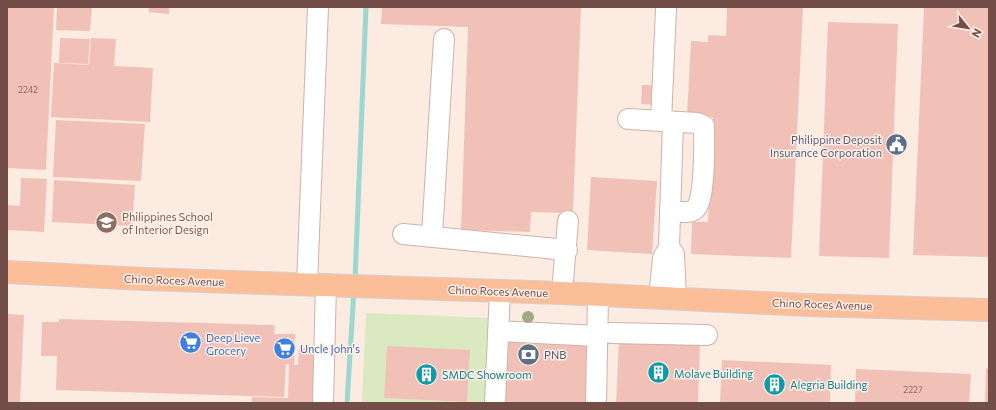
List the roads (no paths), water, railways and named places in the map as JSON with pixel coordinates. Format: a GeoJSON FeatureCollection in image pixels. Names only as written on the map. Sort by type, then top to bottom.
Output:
{"type":"FeatureCollection","features":[{"type":"Feature","properties":{"kind":"main road","name":"Chino Roces Avenue"},"geometry":{"type":"LineString","coordinates":[[7,272],[598,294],[668,299],[989,310]]}},
{"type":"Feature","properties":{"kind":"lane"},"geometry":{"type":"LineString","coordinates":[[318,7],[317,284],[326,347],[323,403]]}},
{"type":"Feature","properties":{"kind":"lane"},"geometry":{"type":"LineString","coordinates":[[666,10],[667,121],[670,211],[669,247],[674,254],[668,299]]}},
{"type":"Feature","properties":{"kind":"lane"},"geometry":{"type":"LineString","coordinates":[[432,235],[444,39]]}},
{"type":"Feature","properties":{"kind":"lane"},"geometry":{"type":"LineString","coordinates":[[628,119],[697,123],[704,126],[702,188],[700,202],[695,210],[670,211]]}},
{"type":"Feature","properties":{"kind":"lane"},"geometry":{"type":"LineString","coordinates":[[562,293],[567,250],[568,221]]}},
{"type":"Feature","properties":{"kind":"lane"},"geometry":{"type":"LineString","coordinates":[[403,234],[432,235],[567,250]]}},
{"type":"Feature","properties":{"kind":"lane"},"geometry":{"type":"LineString","coordinates":[[495,403],[500,291]]}},
{"type":"Feature","properties":{"kind":"lane"},"geometry":{"type":"LineString","coordinates":[[596,403],[604,334],[598,294]]}},
{"type":"Feature","properties":{"kind":"lane"},"geometry":{"type":"LineString","coordinates":[[498,331],[707,335]]}},
{"type":"Feature","properties":{"kind":"waterway"},"geometry":{"type":"LineString","coordinates":[[355,280],[366,7]]}},
{"type":"Feature","properties":{"kind":"waterway"},"geometry":{"type":"LineString","coordinates":[[347,403],[354,290]]}},
{"type":"Feature","properties":{"kind":"place","name":"Philippine Deposit Insurance Corporation"},"geometry":{"type":"Point","coordinates":[897,145]}},
{"type":"Feature","properties":{"kind":"place","name":"Philippines School of Interior Design"},"geometry":{"type":"Point","coordinates":[106,222]}},
{"type":"Feature","properties":{"kind":"place","name":"Deep Lieve Grocery"},"geometry":{"type":"Point","coordinates":[190,343]}},
{"type":"Feature","properties":{"kind":"place","name":"Uncle John's"},"geometry":{"type":"Point","coordinates":[285,348]}},
{"type":"Feature","properties":{"kind":"place","name":"PNB"},"geometry":{"type":"Point","coordinates":[529,354]}},
{"type":"Feature","properties":{"kind":"place","name":"Molave Building"},"geometry":{"type":"Point","coordinates":[658,373]}},
{"type":"Feature","properties":{"kind":"place","name":"SMDC Showroom"},"geometry":{"type":"Point","coordinates":[427,374]}},
{"type":"Feature","properties":{"kind":"place","name":"Alegria Building"},"geometry":{"type":"Point","coordinates":[775,384]}}]}
